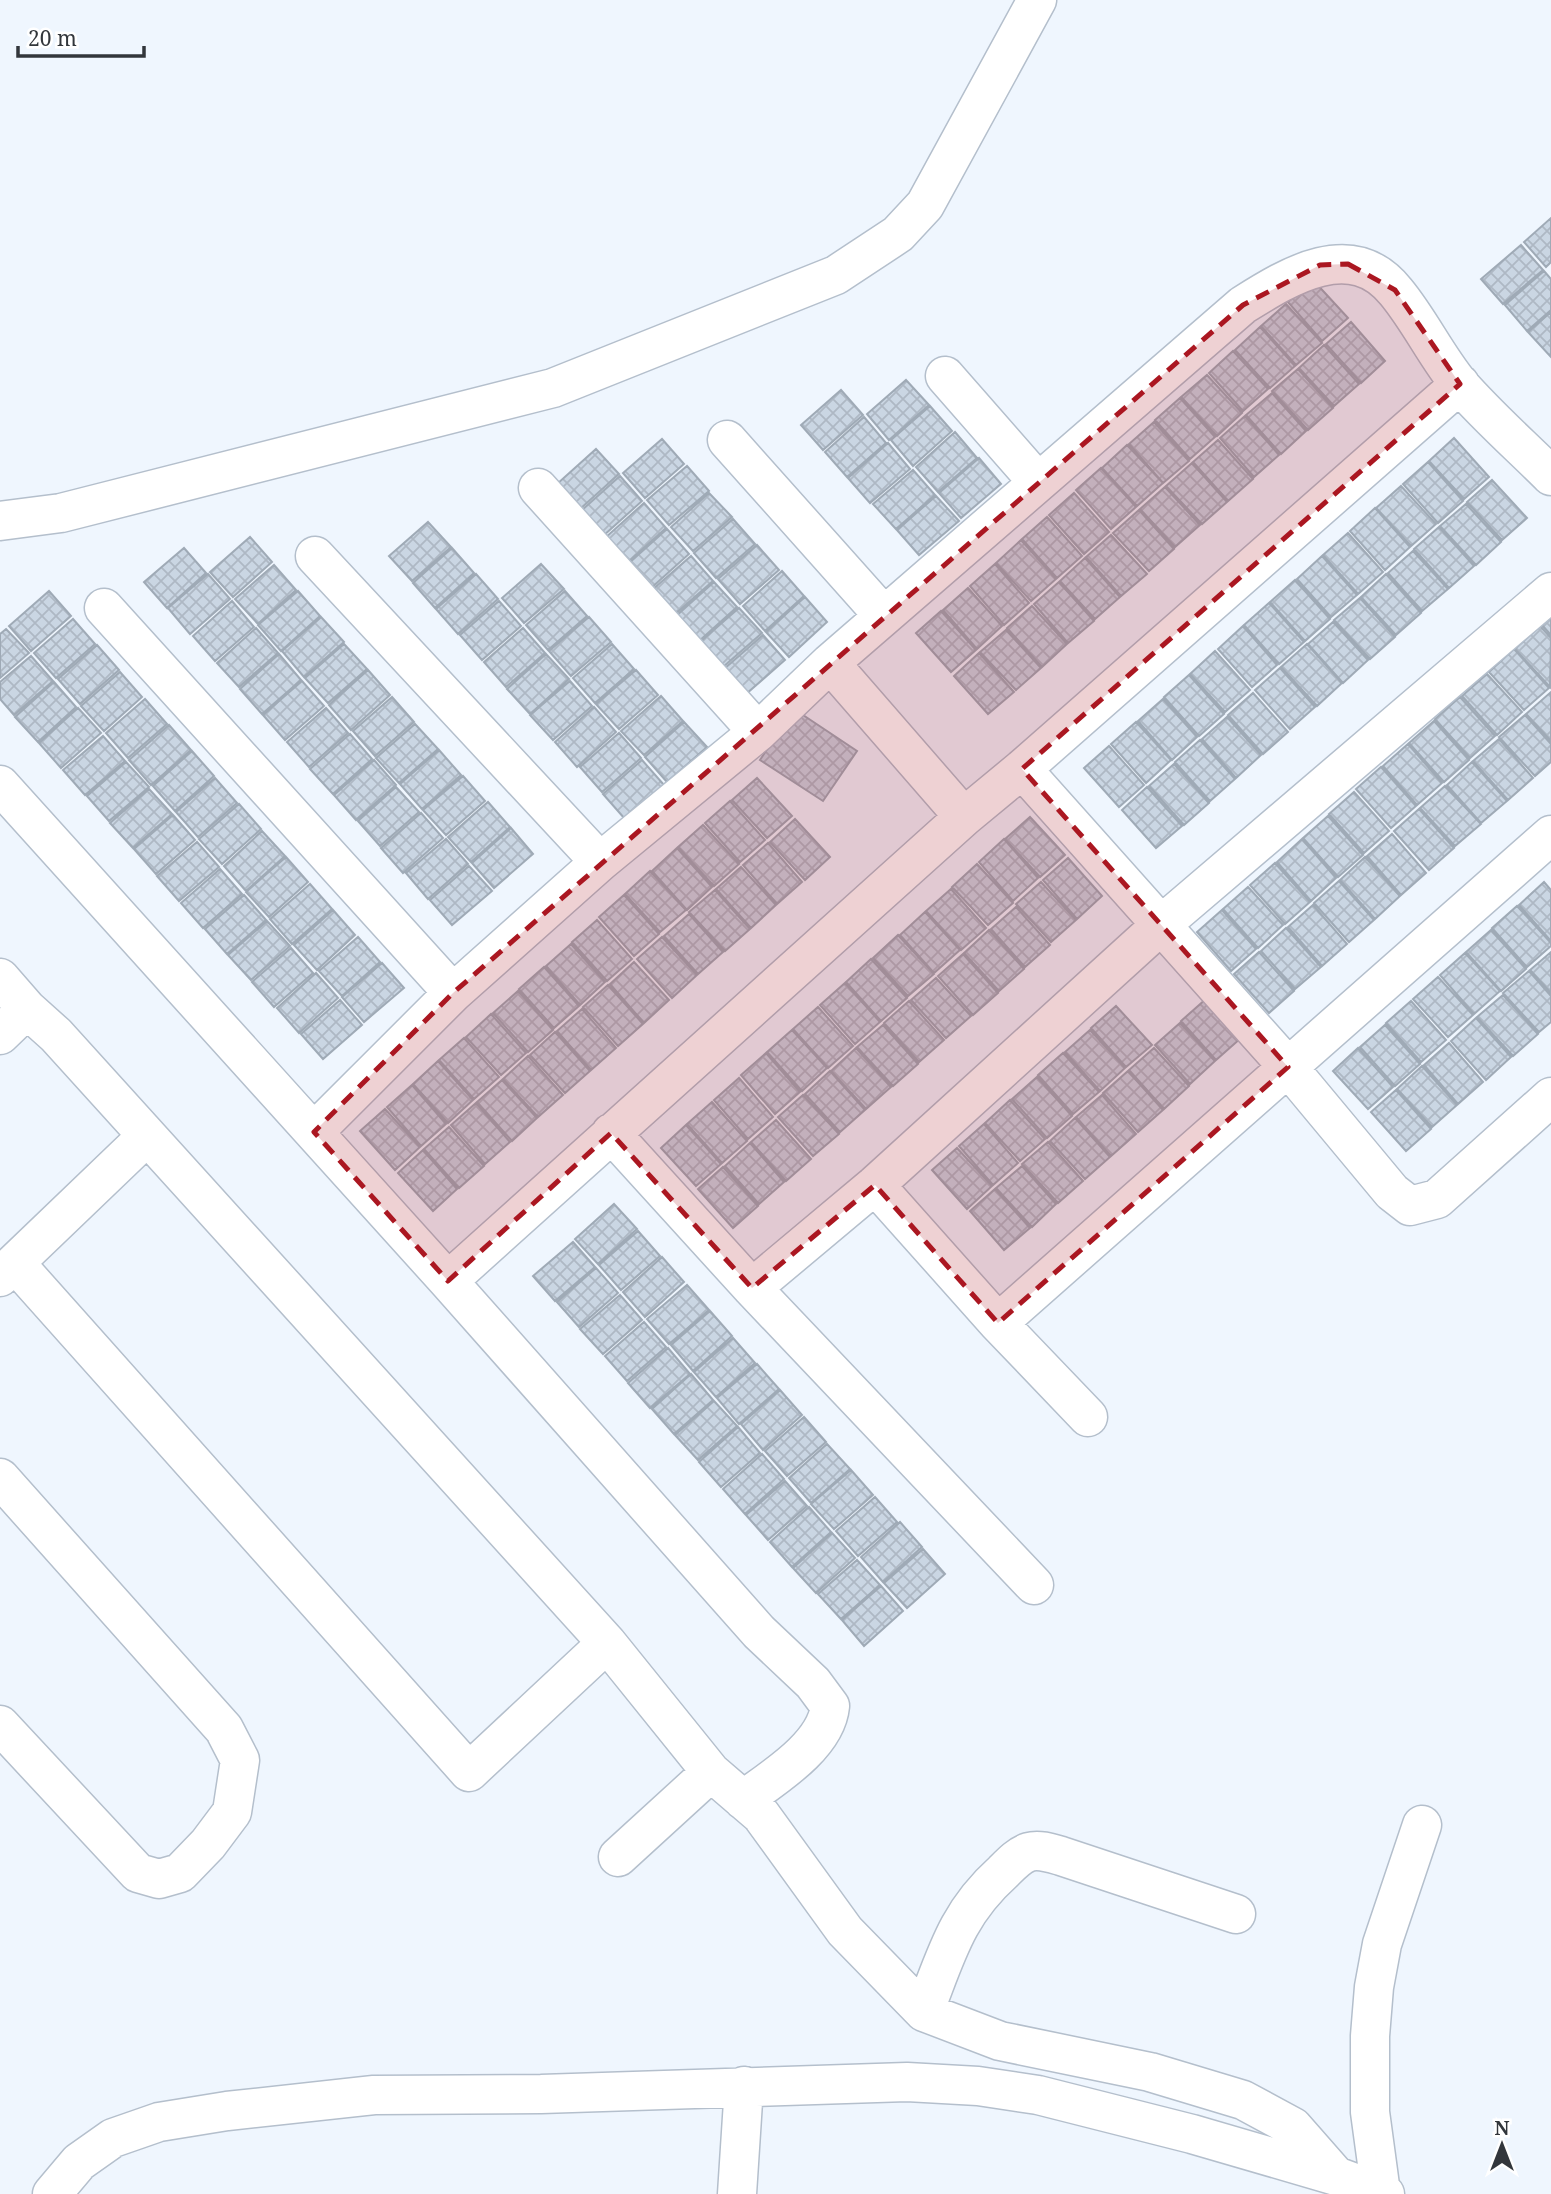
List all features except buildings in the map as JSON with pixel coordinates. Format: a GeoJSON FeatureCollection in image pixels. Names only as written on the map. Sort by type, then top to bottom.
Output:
{"type":"FeatureCollection","features":[{"type":"Feature","properties":{"kind":"street"},"geometry":{"type":"LineString","coordinates":[[0,520],[61,513],[553,388],[836,275],[898,234],[925,205],[1037,0]]}},
{"type":"Feature","properties":{"kind":"street"},"geometry":{"type":"LineString","coordinates":[[314,1132],[453,993],[600,862],[758,732],[830,663],[1037,481],[1243,305],[1272,286],[1320,265],[1348,264],[1374,274],[1395,290],[1460,384],[1551,476]]}},
{"type":"Feature","properties":{"kind":"street"},"geometry":{"type":"LineString","coordinates":[[946,376],[1037,481]]}},
{"type":"Feature","properties":{"kind":"street"},"geometry":{"type":"LineString","coordinates":[[449,1282],[964,817],[1460,384]]}},
{"type":"Feature","properties":{"kind":"street"},"geometry":{"type":"LineString","coordinates":[[727,440],[884,616]]}},
{"type":"Feature","properties":{"kind":"street"},"geometry":{"type":"LineString","coordinates":[[538,488],[758,732]]}},
{"type":"Feature","properties":{"kind":"street"},"geometry":{"type":"LineString","coordinates":[[315,556],[600,862]]}},
{"type":"Feature","properties":{"kind":"street"},"geometry":{"type":"LineString","coordinates":[[752,1288],[875,1185],[1161,925],[1551,593]]}},
{"type":"Feature","properties":{"kind":"street"},"geometry":{"type":"LineString","coordinates":[[104,608],[453,993]]}},
{"type":"Feature","properties":{"kind":"street"},"geometry":{"type":"LineString","coordinates":[[830,663],[964,817]]}},
{"type":"Feature","properties":{"kind":"street"},"geometry":{"type":"LineString","coordinates":[[1022,769],[1288,1067],[1392,1192],[1410,1206],[1437,1199],[1551,1097]]}},
{"type":"Feature","properties":{"kind":"street"},"geometry":{"type":"LineString","coordinates":[[0,785],[449,1282],[760,1632],[813,1683],[830,1706],[829,1720],[801,1756],[752,1808]]}},
{"type":"Feature","properties":{"kind":"street"},"geometry":{"type":"LineString","coordinates":[[998,1323],[1551,835]]}},
{"type":"Feature","properties":{"kind":"street"},"geometry":{"type":"LineString","coordinates":[[0,978],[27,1009],[56,1035],[607,1643],[711,1772],[752,1808],[845,1931],[924,2012],[1000,2041],[1150,2073],[1243,2100],[1293,2127],[1336,2176]]}},
{"type":"Feature","properties":{"kind":"street"},"geometry":{"type":"LineString","coordinates":[[0,1035],[27,1009]]}},
{"type":"Feature","properties":{"kind":"street"},"geometry":{"type":"LineString","coordinates":[[611,1133],[752,1288],[1034,1585]]}},
{"type":"Feature","properties":{"kind":"street"},"geometry":{"type":"LineString","coordinates":[[146,1136],[8,1270],[469,1772],[607,1643]]}},
{"type":"Feature","properties":{"kind":"street"},"geometry":{"type":"LineString","coordinates":[[875,1185],[998,1323],[1088,1417]]}},
{"type":"Feature","properties":{"kind":"street"},"geometry":{"type":"LineString","coordinates":[[0,1478],[224,1729],[240,1760],[232,1812],[180,1873],[159,1879],[138,1873],[0,1725]]}},
{"type":"Feature","properties":{"kind":"street"},"geometry":{"type":"LineString","coordinates":[[618,1857],[711,1772]]}},
{"type":"Feature","properties":{"kind":"street"},"geometry":{"type":"LineString","coordinates":[[52,2194],[79,2162],[113,2138],[159,2122],[227,2111],[373,2095],[541,2094],[907,2081],[978,2086],[1026,2094],[1192,2134],[1336,2176],[1383,2193],[1370,2112],[1370,2036],[1374,1987],[1382,1944],[1422,1825]]}},
{"type":"Feature","properties":{"kind":"street"},"geometry":{"type":"LineString","coordinates":[[924,2012],[959,1923],[982,1890],[1029,1852],[1044,1851],[1061,1856],[1236,1914]]}},
{"type":"Feature","properties":{"kind":"street"},"geometry":{"type":"LineString","coordinates":[[737,2194],[744,2086]]}},
{"type":"Feature","properties":{"kind":"highlighted area"},"geometry":{"type":"Polygon","coordinates":[[[1348,264],[1395,290],[1460,384],[1022,769],[1288,1067],[998,1323],[875,1185],[752,1288],[611,1133],[448,1281],[314,1132],[453,993],[1243,305],[1320,265],[1348,264]]]}}]}
